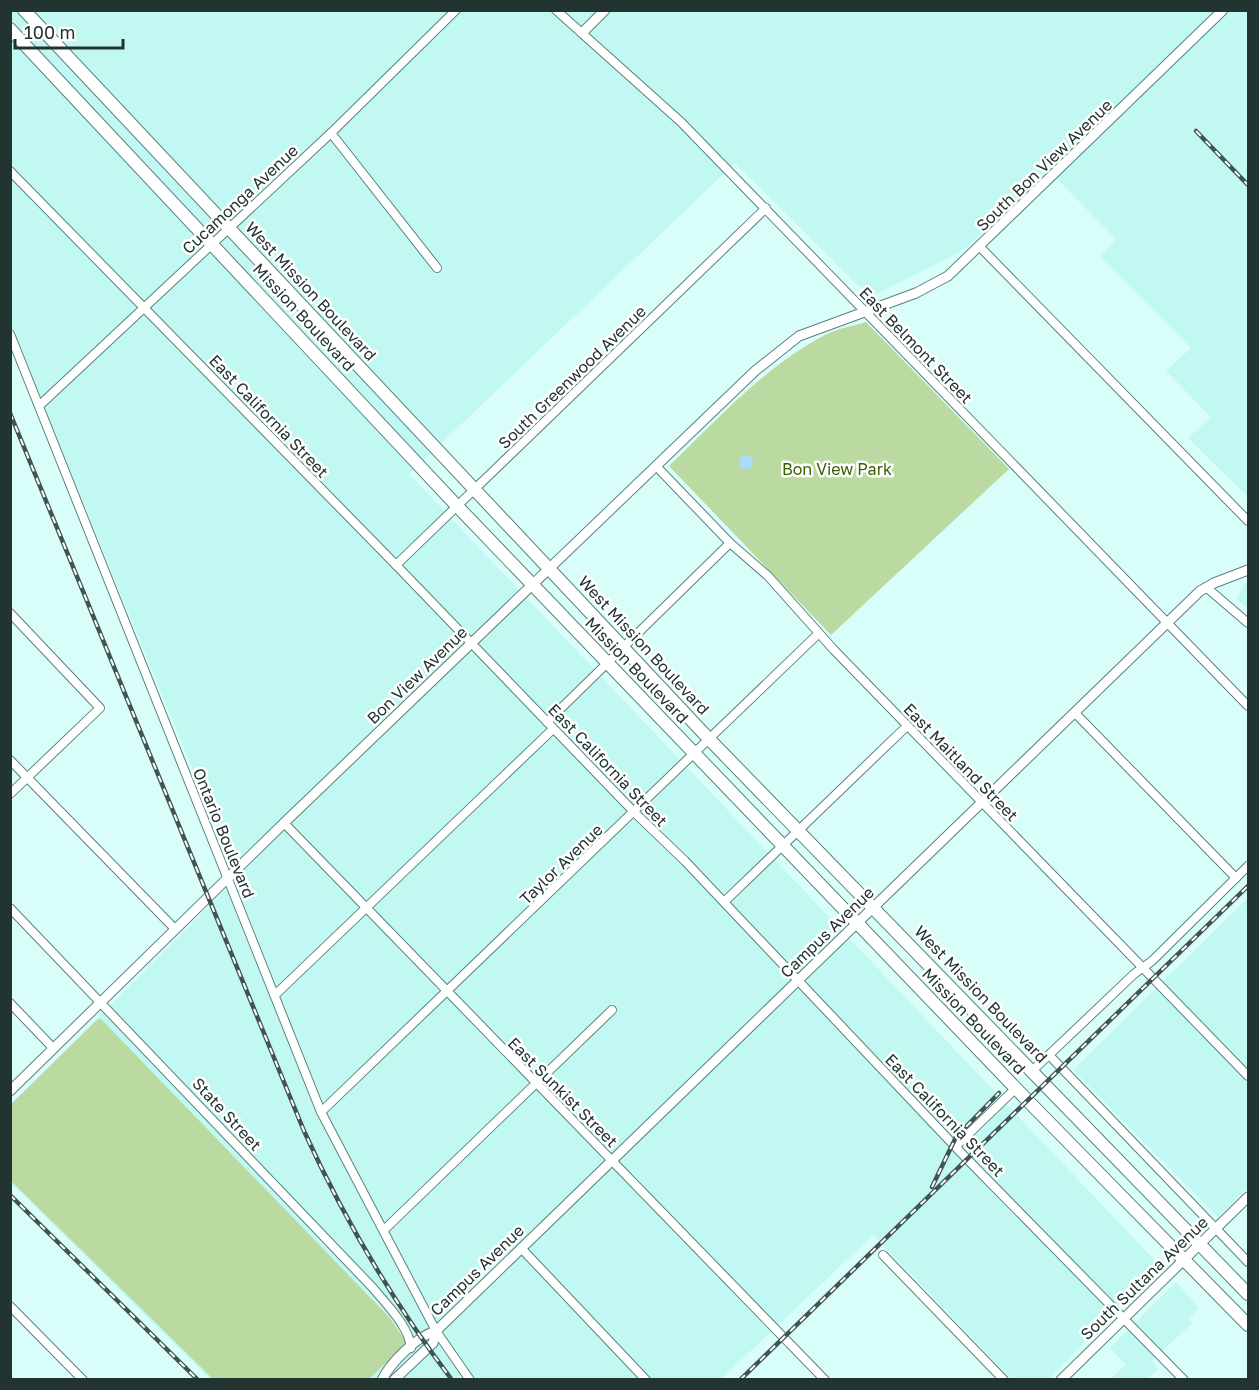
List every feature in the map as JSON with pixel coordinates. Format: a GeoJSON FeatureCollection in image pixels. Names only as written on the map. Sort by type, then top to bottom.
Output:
{"type":"FeatureCollection","features":[{"type":"Feature","properties":{"kind":"main road","name":"West Mission Boulevard"},"geometry":{"type":"LineString","coordinates":[[24,10],[476,488],[709,739],[1248,1294]]}},
{"type":"Feature","properties":{"kind":"main road","name":"Mission Boulevard"},"geometry":{"type":"LineString","coordinates":[[10,29],[457,506],[783,847],[1248,1325]]}},
{"type":"Feature","properties":{"kind":"street","name":"Cucamonga Avenue"},"geometry":{"type":"LineString","coordinates":[[40,405],[331,133],[456,10]]}},
{"type":"Feature","properties":{"kind":"street","name":"East Belmont Street"},"geometry":{"type":"LineString","coordinates":[[556,10],[676,117],[1248,706]]}},
{"type":"Feature","properties":{"kind":"street"},"geometry":{"type":"LineString","coordinates":[[582,33],[605,10]]}},
{"type":"Feature","properties":{"kind":"street","name":"South Bon View Avenue"},"geometry":{"type":"LineString","coordinates":[[865,311],[916,293],[948,276],[1223,10]]}},
{"type":"Feature","properties":{"kind":"street"},"geometry":{"type":"LineString","coordinates":[[331,133],[437,268]]}},
{"type":"Feature","properties":{"kind":"street","name":"East California Street"},"geometry":{"type":"LineString","coordinates":[[10,171],[800,980],[956,1146],[1184,1380]]}},
{"type":"Feature","properties":{"kind":"street","name":"South Greenwood Avenue"},"geometry":{"type":"LineString","coordinates":[[396,565],[766,208]]}},
{"type":"Feature","properties":{"kind":"street"},"geometry":{"type":"LineString","coordinates":[[980,247],[1248,521]]}},
{"type":"Feature","properties":{"kind":"street","name":"Bon View Avenue"},"geometry":{"type":"LineString","coordinates":[[10,1091],[284,823],[755,371],[799,336],[865,311]]}},
{"type":"Feature","properties":{"kind":"street","name":"Ontario Boulevard"},"geometry":{"type":"LineString","coordinates":[[10,334],[321,1112],[436,1331],[470,1380]]}},
{"type":"Feature","properties":{"kind":"street","name":"East Maitland Street"},"geometry":{"type":"LineString","coordinates":[[656,466],[730,543],[768,576],[818,634],[1248,1076]]}},
{"type":"Feature","properties":{"kind":"street"},"geometry":{"type":"LineString","coordinates":[[547,722],[622,646],[730,543]]}},
{"type":"Feature","properties":{"kind":"street","name":"Campus Avenue"},"geometry":{"type":"LineString","coordinates":[[382,1380],[411,1348],[428,1333],[436,1331],[1167,623],[1206,587],[1248,570]]}},
{"type":"Feature","properties":{"kind":"street"},"geometry":{"type":"LineString","coordinates":[[1206,587],[1248,623]]}},
{"type":"Feature","properties":{"kind":"street"},"geometry":{"type":"LineString","coordinates":[[10,613],[100,708],[10,794]]}},
{"type":"Feature","properties":{"kind":"street","name":"Taylor Avenue"},"geometry":{"type":"LineString","coordinates":[[321,1112],[635,813],[818,634]]}},
{"type":"Feature","properties":{"kind":"street"},"geometry":{"type":"LineString","coordinates":[[1075,713],[1236,878]]}},
{"type":"Feature","properties":{"kind":"street"},"geometry":{"type":"LineString","coordinates":[[724,902],[907,726]]}},
{"type":"Feature","properties":{"kind":"street"},"geometry":{"type":"LineString","coordinates":[[275,995],[554,729]]}},
{"type":"Feature","properties":{"kind":"street"},"geometry":{"type":"LineString","coordinates":[[10,760],[175,929]]}},
{"type":"Feature","properties":{"kind":"street","name":"East Sunkist Street"},"geometry":{"type":"LineString","coordinates":[[284,823],[825,1380]]}},
{"type":"Feature","properties":{"kind":"street"},"geometry":{"type":"LineString","coordinates":[[1032,1071],[1248,866]]}},
{"type":"Feature","properties":{"kind":"street","name":"State Street"},"geometry":{"type":"LineString","coordinates":[[10,908],[102,1001],[373,1288],[396,1317],[411,1348]]}},
{"type":"Feature","properties":{"kind":"street"},"geometry":{"type":"LineString","coordinates":[[10,1003],[53,1048]]}},
{"type":"Feature","properties":{"kind":"street"},"geometry":{"type":"LineString","coordinates":[[384,1230],[612,1010]]}},
{"type":"Feature","properties":{"kind":"street"},"geometry":{"type":"LineString","coordinates":[[1049,1055],[1248,1262]]}},
{"type":"Feature","properties":{"kind":"street"},"geometry":{"type":"LineString","coordinates":[[956,1146],[1016,1088]]}},
{"type":"Feature","properties":{"kind":"street","name":"South Sultana Avenue"},"geometry":{"type":"LineString","coordinates":[[1061,1380],[1248,1197]]}},
{"type":"Feature","properties":{"kind":"street"},"geometry":{"type":"LineString","coordinates":[[520,1248],[646,1380]]}},
{"type":"Feature","properties":{"kind":"street"},"geometry":{"type":"LineString","coordinates":[[883,1255],[1004,1380]]}},
{"type":"Feature","properties":{"kind":"street"},"geometry":{"type":"LineString","coordinates":[[10,1306],[83,1380]]}},
{"type":"Feature","properties":{"kind":"street","name":"Campus Avenue"},"geometry":{"type":"LineString","coordinates":[[394,1380],[433,1343],[436,1331]]}},
{"type":"Feature","properties":{"kind":"shaded area"},"geometry":{"type":"Polygon","coordinates":[[[10,11],[1248,11],[1248,497],[1188,438],[1211,417],[1166,371],[1191,348],[1100,257],[1116,239],[1046,168],[970,245],[947,259],[870,297],[735,163],[409,474],[1159,1265],[1049,1379],[1012,1379],[873,1235],[721,1379],[210,1379],[11,1183],[11,1105],[237,878],[11,326],[10,11]]]}},
{"type":"Feature","properties":{"kind":"shaded area"},"geometry":{"type":"Polygon","coordinates":[[[1248,583],[1248,609],[1237,599],[1244,585],[1248,583]]]}},
{"type":"Feature","properties":{"kind":"shaded area"},"geometry":{"type":"Polygon","coordinates":[[[1248,898],[1248,1187],[1218,1217],[1073,1070],[1248,898]]]}},
{"type":"Feature","properties":{"kind":"shaded area"},"geometry":{"type":"Polygon","coordinates":[[[1176,1282],[1199,1308],[1188,1319],[1192,1323],[1152,1361],[1159,1369],[1147,1379],[1110,1379],[1126,1365],[1110,1348],[1176,1282]]]}},
{"type":"Feature","properties":{"kind":"green space","name":"Bon View Park"},"geometry":{"type":"Polygon","coordinates":[[[866,322],[1009,469],[831,635],[669,466],[724,412],[783,361],[827,334],[866,322]]]}},
{"type":"Feature","properties":{"kind":"green space"},"geometry":{"type":"Polygon","coordinates":[[[98,1019],[101,1019],[389,1317],[407,1343],[369,1379],[213,1379],[11,1181],[11,1104],[98,1019]]]}},
{"type":"Feature","properties":{"kind":"water"},"geometry":{"type":"Polygon","coordinates":[[[746,455],[751,457],[753,462],[751,467],[746,469],[741,467],[739,462],[741,457],[746,455]]]}},
{"type":"Feature","properties":{"kind":"railway"},"geometry":{"type":"LineString","coordinates":[[1196,131],[1248,185]]}},
{"type":"Feature","properties":{"kind":"railway"},"geometry":{"type":"LineString","coordinates":[[10,413],[319,1164],[390,1290],[452,1380]]}},
{"type":"Feature","properties":{"kind":"railway"},"geometry":{"type":"LineString","coordinates":[[740,1380],[1248,886]]}},
{"type":"Feature","properties":{"kind":"railway"},"geometry":{"type":"LineString","coordinates":[[932,1187],[956,1137],[999,1093]]}},
{"type":"Feature","properties":{"kind":"railway"},"geometry":{"type":"LineString","coordinates":[[10,1195],[198,1380]]}}]}
